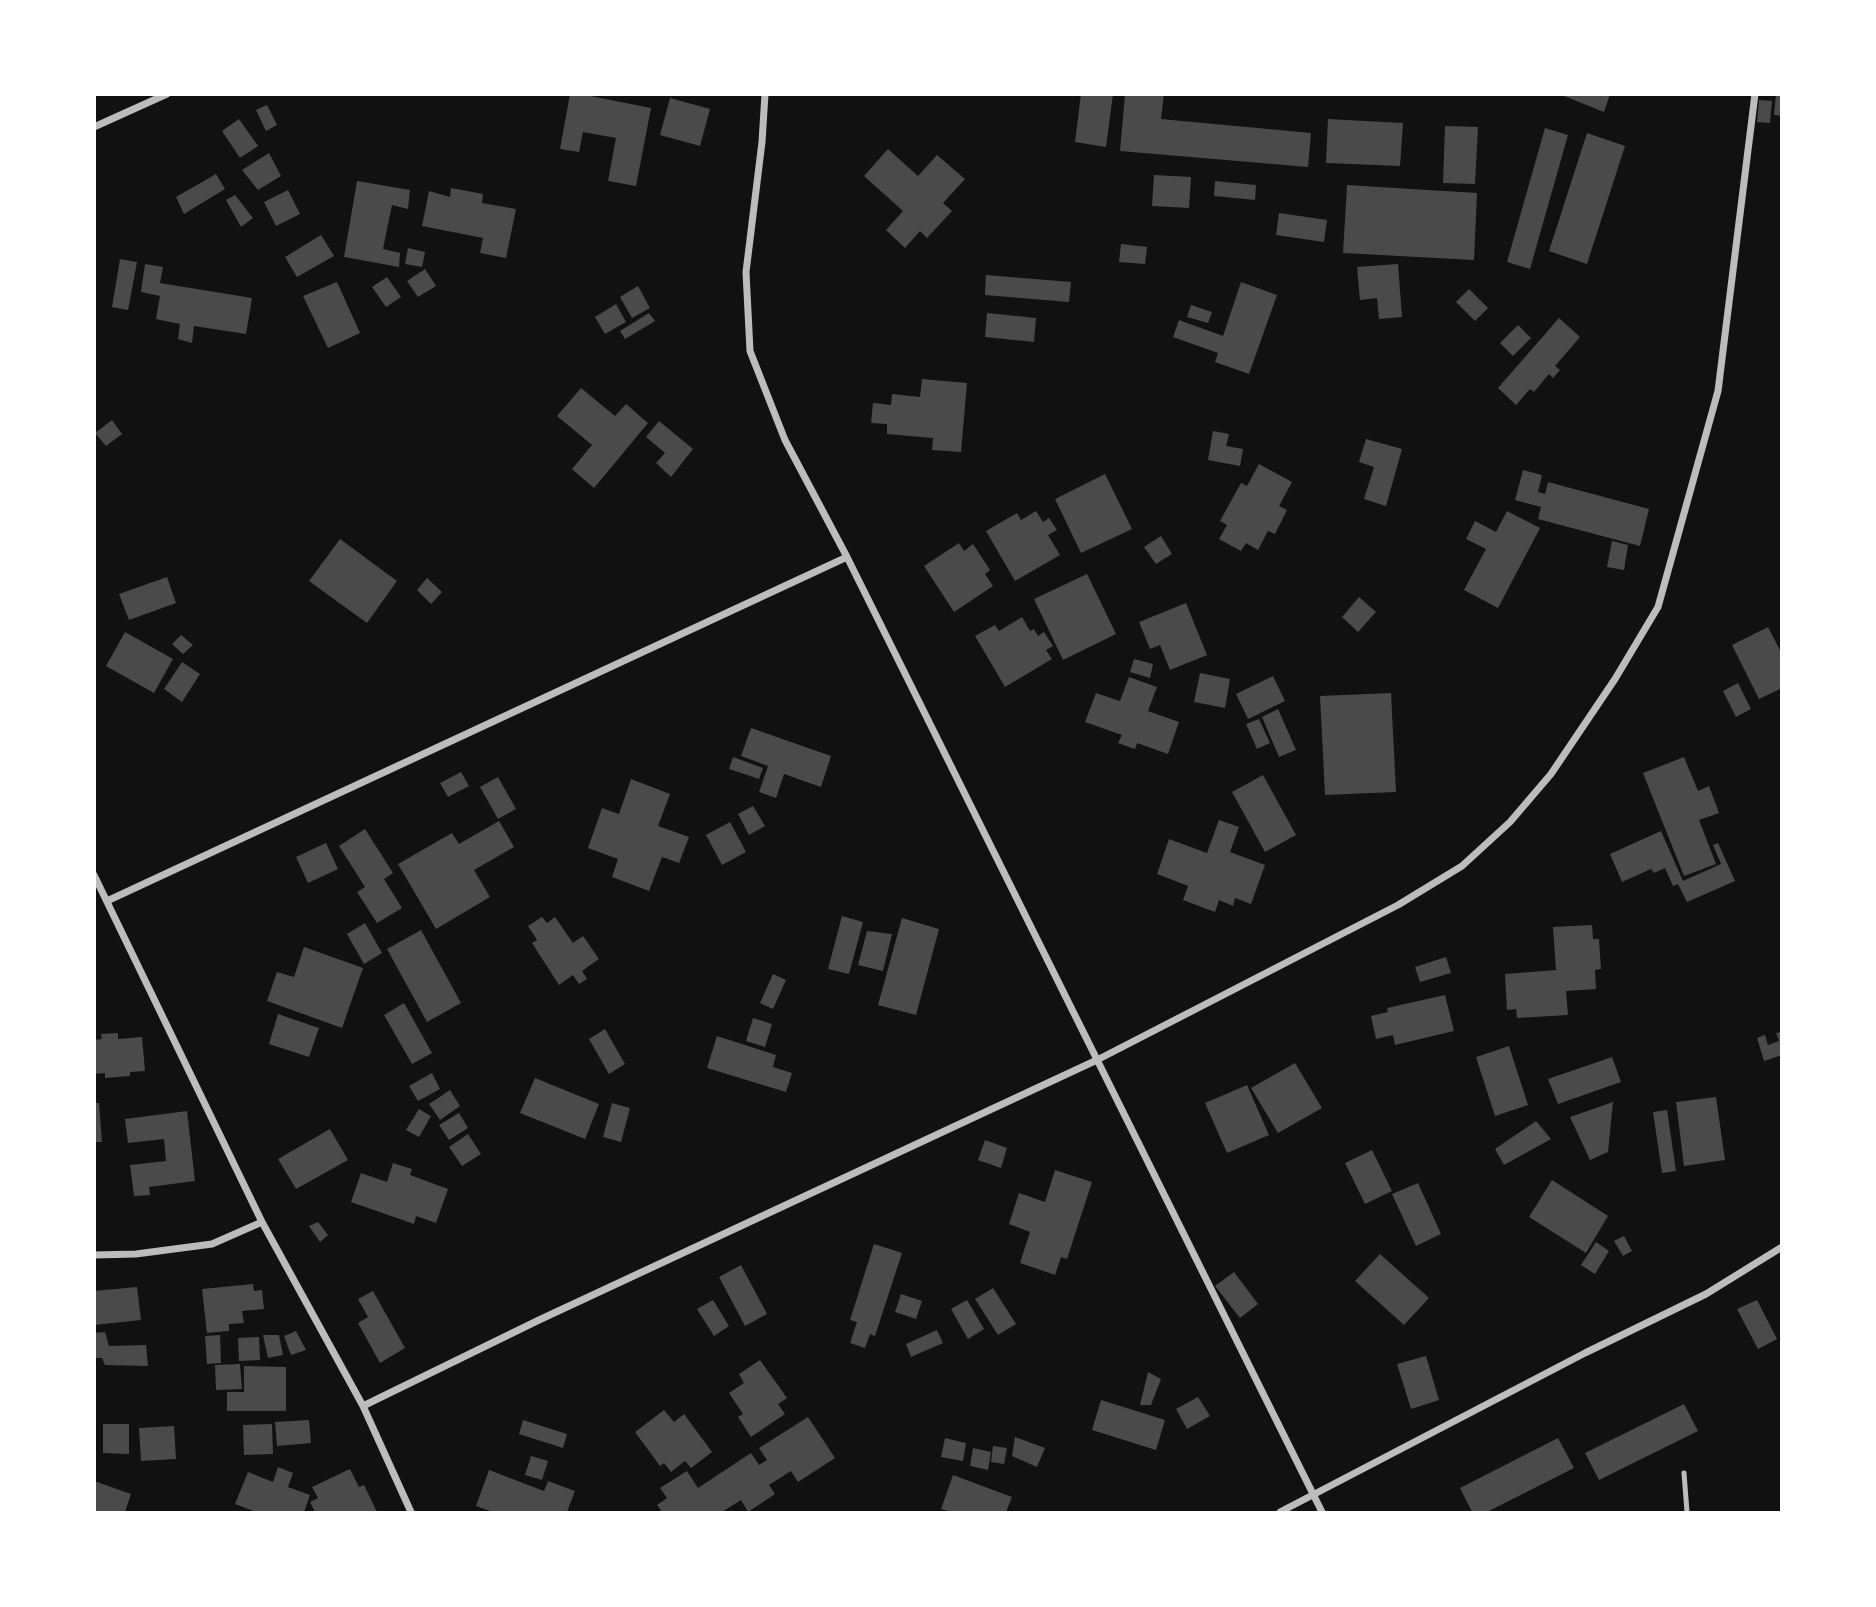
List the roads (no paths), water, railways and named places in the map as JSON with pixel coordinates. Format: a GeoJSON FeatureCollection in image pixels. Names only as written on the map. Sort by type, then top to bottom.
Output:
{"type":"FeatureCollection","features":[{"type":"Feature","properties":{"kind":"street"},"geometry":{"type":"LineString","coordinates":[[94,127],[167,94]]}},
{"type":"Feature","properties":{"kind":"street"},"geometry":{"type":"LineString","coordinates":[[765,94],[762,142],[746,272],[750,351],[785,440],[847,557],[1322,1513]]}},
{"type":"Feature","properties":{"kind":"street"},"geometry":{"type":"LineString","coordinates":[[363,1406],[539,1320],[1097,1060],[1398,905],[1462,866],[1510,822],[1550,774],[1615,679],[1658,607],[1718,391],[1755,94]]}},
{"type":"Feature","properties":{"kind":"street"},"geometry":{"type":"LineString","coordinates":[[107,901],[847,557]]}},
{"type":"Feature","properties":{"kind":"street"},"geometry":{"type":"LineString","coordinates":[[94,875],[262,1222],[363,1406],[411,1513]]}},
{"type":"Feature","properties":{"kind":"street"},"geometry":{"type":"LineString","coordinates":[[94,1255],[136,1254],[212,1244],[262,1222]]}},
{"type":"Feature","properties":{"kind":"street"},"geometry":{"type":"LineString","coordinates":[[1280,1513],[1585,1353],[1706,1294],[1782,1247]]}},
{"type":"Feature","properties":{"kind":"lane"},"geometry":{"type":"LineString","coordinates":[[1684,1473],[1687,1513]]}}]}
